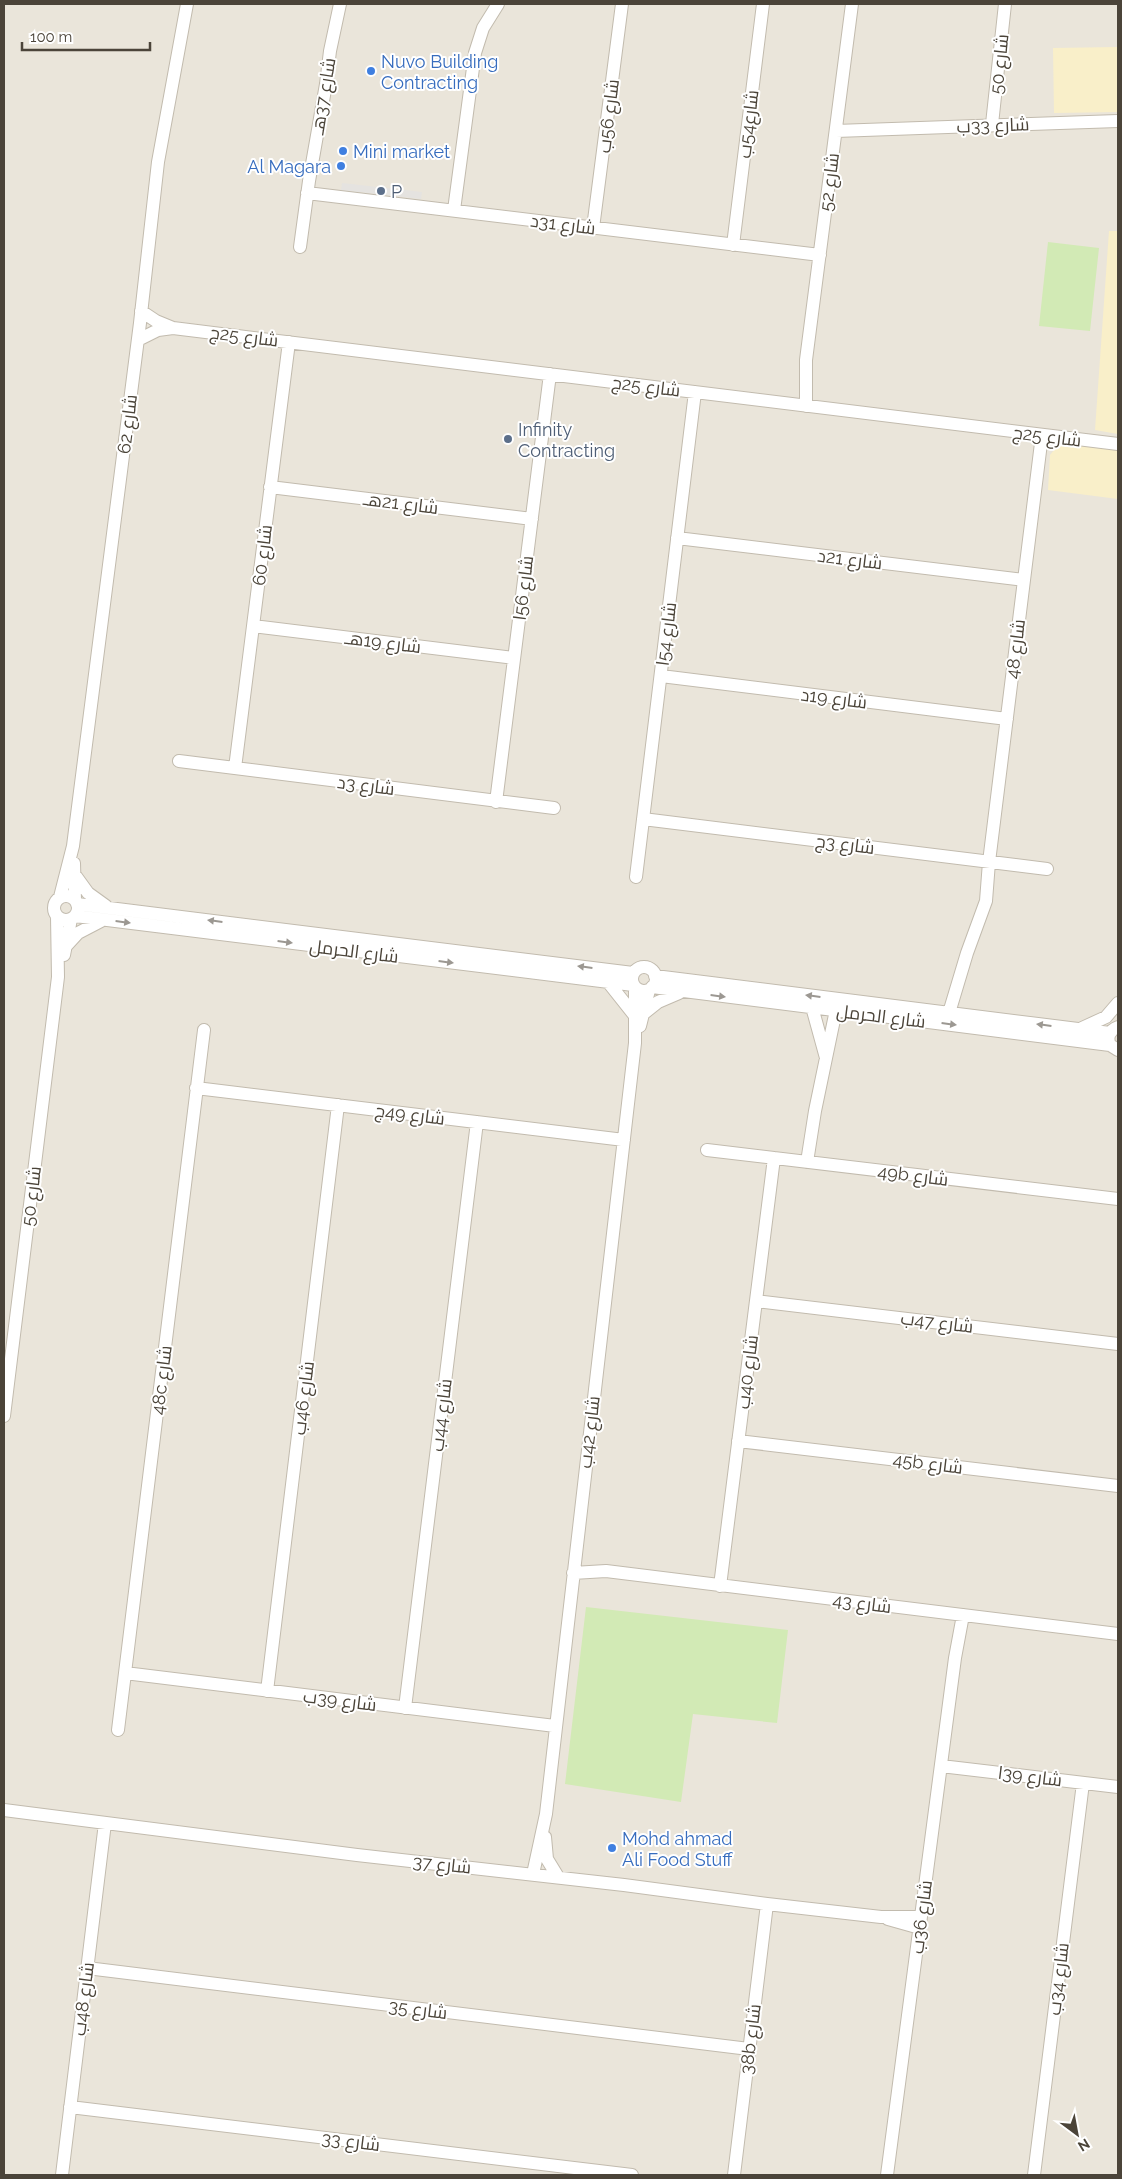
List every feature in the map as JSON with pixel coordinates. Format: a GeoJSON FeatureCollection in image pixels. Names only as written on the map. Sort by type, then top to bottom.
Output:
{"type":"FeatureCollection","features":[{"type":"Feature","properties":{"kind":"street","name":"شارع 62"},"geometry":{"type":"LineString","coordinates":[[74,910],[74,846],[138,340],[158,162],[187,4]]}},
{"type":"Feature","properties":{"kind":"street","name":"شارع 37هـ"},"geometry":{"type":"LineString","coordinates":[[300,247],[332,34],[340,4]]}},
{"type":"Feature","properties":{"kind":"street"},"geometry":{"type":"LineString","coordinates":[[454,210],[476,53],[483,28],[498,4]]}},
{"type":"Feature","properties":{"kind":"street","name":"شارع 56ب"},"geometry":{"type":"LineString","coordinates":[[593,228],[622,4]]}},
{"type":"Feature","properties":{"kind":"street","name":"شارع54ب"},"geometry":{"type":"LineString","coordinates":[[733,245],[763,4]]}},
{"type":"Feature","properties":{"kind":"street","name":"شارع 52"},"geometry":{"type":"LineString","coordinates":[[801,405],[852,4]]}},
{"type":"Feature","properties":{"kind":"street","name":"شارع 50"},"geometry":{"type":"LineString","coordinates":[[992,124],[1005,4]]}},
{"type":"Feature","properties":{"kind":"street","name":"شارع 33ب"},"geometry":{"type":"LineString","coordinates":[[836,125],[868,129],[1118,121]]}},
{"type":"Feature","properties":{"kind":"street","name":"شارع 31د"},"geometry":{"type":"LineString","coordinates":[[307,192],[820,255]]}},
{"type":"Feature","properties":{"kind":"street","name":"شارع 25ج"},"geometry":{"type":"LineString","coordinates":[[141,311],[156,321],[173,328]]}},
{"type":"Feature","properties":{"kind":"street","name":"شارع 25ج"},"geometry":{"type":"LineString","coordinates":[[138,340],[158,330],[173,328],[1118,444]]}},
{"type":"Feature","properties":{"kind":"street","name":"شارع 60"},"geometry":{"type":"LineString","coordinates":[[235,768],[289,342]]}},
{"type":"Feature","properties":{"kind":"street","name":"شارع 56ا"},"geometry":{"type":"LineString","coordinates":[[496,802],[550,374]]}},
{"type":"Feature","properties":{"kind":"street","name":"شارع 54ا"},"geometry":{"type":"LineString","coordinates":[[636,877],[696,392]]}},
{"type":"Feature","properties":{"kind":"street","name":"شارع 48"},"geometry":{"type":"LineString","coordinates":[[949,1013],[967,953],[986,901],[989,862],[1042,435]]}},
{"type":"Feature","properties":{"kind":"street","name":"شارع 21هـ"},"geometry":{"type":"LineString","coordinates":[[270,487],[532,519]]}},
{"type":"Feature","properties":{"kind":"street","name":"شارع 21د"},"geometry":{"type":"LineString","coordinates":[[677,538],[1024,580]]}},
{"type":"Feature","properties":{"kind":"street","name":"شارع 19هـ"},"geometry":{"type":"LineString","coordinates":[[253,626],[514,658]]}},
{"type":"Feature","properties":{"kind":"street","name":"شارع 19د"},"geometry":{"type":"LineString","coordinates":[[660,676],[1007,719]]}},
{"type":"Feature","properties":{"kind":"street","name":"شارع 3د"},"geometry":{"type":"LineString","coordinates":[[179,761],[554,808]]}},
{"type":"Feature","properties":{"kind":"street","name":"شارع 3ج"},"geometry":{"type":"LineString","coordinates":[[643,819],[1047,869]]}},
{"type":"Feature","properties":{"kind":"street","name":"شارع 62"},"geometry":{"type":"LineString","coordinates":[[60,898],[74,846]]}},
{"type":"Feature","properties":{"kind":"street"},"geometry":{"type":"LineString","coordinates":[[66,947],[78,933],[105,914],[74,874]]}},
{"type":"Feature","properties":{"kind":"street"},"geometry":{"type":"LineString","coordinates":[[66,896],[74,910],[62,920],[54,912],[54,905],[60,898],[66,896]]}},
{"type":"Feature","properties":{"kind":"street","name":"شارع 50"},"geometry":{"type":"LineString","coordinates":[[58,976],[74,910]]}},
{"type":"Feature","properties":{"kind":"street","name":"شارع الحرمل"},"geometry":{"type":"LineString","coordinates":[[74,910],[634,982]]}},
{"type":"Feature","properties":{"kind":"street","name":"شارع الحرمل"},"geometry":{"type":"LineString","coordinates":[[105,914],[608,982],[634,982]]}},
{"type":"Feature","properties":{"kind":"street","name":"شارع 50"},"geometry":{"type":"LineString","coordinates":[[4,1416],[58,976],[58,917]]}},
{"type":"Feature","properties":{"kind":"street"},"geometry":{"type":"LineString","coordinates":[[640,968],[652,971],[652,984],[642,991],[634,982],[640,968]]}},
{"type":"Feature","properties":{"kind":"street"},"geometry":{"type":"LineString","coordinates":[[608,982],[639,1015],[666,997],[685,992]]}},
{"type":"Feature","properties":{"kind":"street","name":"شارع 42ب"},"geometry":{"type":"LineString","coordinates":[[634,982],[639,1015]]}},
{"type":"Feature","properties":{"kind":"street","name":"شارع الحرمل"},"geometry":{"type":"LineString","coordinates":[[652,984],[949,1013],[1077,1029],[1114,1037]]}},
{"type":"Feature","properties":{"kind":"street","name":"شارع الحرمل"},"geometry":{"type":"LineString","coordinates":[[652,984],[685,992],[812,1008],[1114,1037]]}},
{"type":"Feature","properties":{"kind":"street","name":"شارع 42ب"},"geometry":{"type":"LineString","coordinates":[[533,1874],[544,1822],[635,1043],[639,1015],[652,984]]}},
{"type":"Feature","properties":{"kind":"street"},"geometry":{"type":"LineString","coordinates":[[1077,1029],[1099,1021],[1118,1003]]}},
{"type":"Feature","properties":{"kind":"street"},"geometry":{"type":"LineString","coordinates":[[812,1008],[827,1060]]}},
{"type":"Feature","properties":{"kind":"street"},"geometry":{"type":"LineString","coordinates":[[1114,1037],[1118,1008]]}},
{"type":"Feature","properties":{"kind":"street"},"geometry":{"type":"LineString","coordinates":[[807,1162],[815,1111],[836,1010]]}},
{"type":"Feature","properties":{"kind":"street","name":"48c شارع"},"geometry":{"type":"LineString","coordinates":[[118,1730],[204,1030]]}},
{"type":"Feature","properties":{"kind":"street","name":"شارع 49ج"},"geometry":{"type":"LineString","coordinates":[[196,1088],[624,1140]]}},
{"type":"Feature","properties":{"kind":"street","name":"شارع 46ب"},"geometry":{"type":"LineString","coordinates":[[267,1691],[338,1105]]}},
{"type":"Feature","properties":{"kind":"street","name":"شارع 44ب"},"geometry":{"type":"LineString","coordinates":[[405,1708],[477,1122]]}},
{"type":"Feature","properties":{"kind":"street","name":"49b شارع"},"geometry":{"type":"LineString","coordinates":[[707,1150],[1118,1199]]}},
{"type":"Feature","properties":{"kind":"street","name":"شارع 40ب"},"geometry":{"type":"LineString","coordinates":[[720,1586],[774,1158]]}},
{"type":"Feature","properties":{"kind":"street","name":"شارع 47ب"},"geometry":{"type":"LineString","coordinates":[[756,1301],[1118,1344]]}},
{"type":"Feature","properties":{"kind":"street","name":"45b شارع"},"geometry":{"type":"LineString","coordinates":[[738,1441],[1118,1486]]}},
{"type":"Feature","properties":{"kind":"street","name":"شارع 43"},"geometry":{"type":"LineString","coordinates":[[574,1567],[1118,1634]]}},
{"type":"Feature","properties":{"kind":"street","name":"شارع 36ب"},"geometry":{"type":"LineString","coordinates":[[888,2175],[955,1658],[954,1644],[960,1615]]}},
{"type":"Feature","properties":{"kind":"street","name":"شارع 39ب"},"geometry":{"type":"LineString","coordinates":[[125,1672],[555,1726]]}},
{"type":"Feature","properties":{"kind":"street","name":"شارع 39ا"},"geometry":{"type":"LineString","coordinates":[[941,1766],[1118,1787]]}},
{"type":"Feature","properties":{"kind":"street","name":"شارع 34ب"},"geometry":{"type":"LineString","coordinates":[[1034,2175],[1083,1783]]}},
{"type":"Feature","properties":{"kind":"street","name":"شارع 37"},"geometry":{"type":"LineString","coordinates":[[4,1810],[920,1923]]}},
{"type":"Feature","properties":{"kind":"street","name":"شارع 42ب"},"geometry":{"type":"LineString","coordinates":[[544,1822],[546,1853],[558,1877]]}},
{"type":"Feature","properties":{"kind":"street","name":"شارع 48ب"},"geometry":{"type":"LineString","coordinates":[[62,2175],[106,1823]]}},
{"type":"Feature","properties":{"kind":"street","name":"38b شارع"},"geometry":{"type":"LineString","coordinates":[[734,2175],[767,1904]]}},
{"type":"Feature","properties":{"kind":"street","name":"شارع 35"},"geometry":{"type":"LineString","coordinates":[[87,1968],[749,2049]]}},
{"type":"Feature","properties":{"kind":"street","name":"شارع 33"},"geometry":{"type":"LineString","coordinates":[[70,2106],[632,2175]]}},
{"type":"Feature","properties":{"kind":"shaded area"},"geometry":{"type":"Polygon","coordinates":[[[4,4],[1118,4],[1118,2175],[4,2175],[4,4]]]}},
{"type":"Feature","properties":{"kind":"shaded area","name":"P"},"geometry":{"type":"Polygon","coordinates":[[[342,183],[422,192],[421,199],[341,190],[342,183]]]}},
{"type":"Feature","properties":{"kind":"green space"},"geometry":{"type":"Polygon","coordinates":[[[1048,242],[1099,248],[1090,331],[1039,326],[1048,242]]]}},
{"type":"Feature","properties":{"kind":"green space"},"geometry":{"type":"Polygon","coordinates":[[[586,1607],[788,1630],[777,1723],[693,1714],[681,1802],[565,1784],[586,1607]]]}},
{"type":"Feature","properties":{"kind":"sand"},"geometry":{"type":"Polygon","coordinates":[[[1118,47],[1118,112],[1054,113],[1053,48],[1118,47]]]}},
{"type":"Feature","properties":{"kind":"sand"},"geometry":{"type":"Polygon","coordinates":[[[1109,231],[1118,231],[1118,434],[1095,430],[1109,231]]]}},
{"type":"Feature","properties":{"kind":"sand"},"geometry":{"type":"Polygon","coordinates":[[[1066,444],[1118,449],[1118,499],[1048,490],[1050,455],[1058,445],[1066,444]]]}},
{"type":"Feature","properties":{"kind":"place","name":"Nuvo Building Contracting"},"geometry":{"type":"Point","coordinates":[371,71]}},
{"type":"Feature","properties":{"kind":"place","name":"Mini market"},"geometry":{"type":"Point","coordinates":[343,151]}},
{"type":"Feature","properties":{"kind":"place","name":"Al Magara"},"geometry":{"type":"Point","coordinates":[341,166]}},
{"type":"Feature","properties":{"kind":"place","name":"P"},"geometry":{"type":"Point","coordinates":[381,191]}},
{"type":"Feature","properties":{"kind":"place","name":"Infinity Contracting"},"geometry":{"type":"Point","coordinates":[508,439]}},
{"type":"Feature","properties":{"kind":"place","name":"Mohd ahmad Ali Food Stuff"},"geometry":{"type":"Point","coordinates":[612,1848]}}]}
